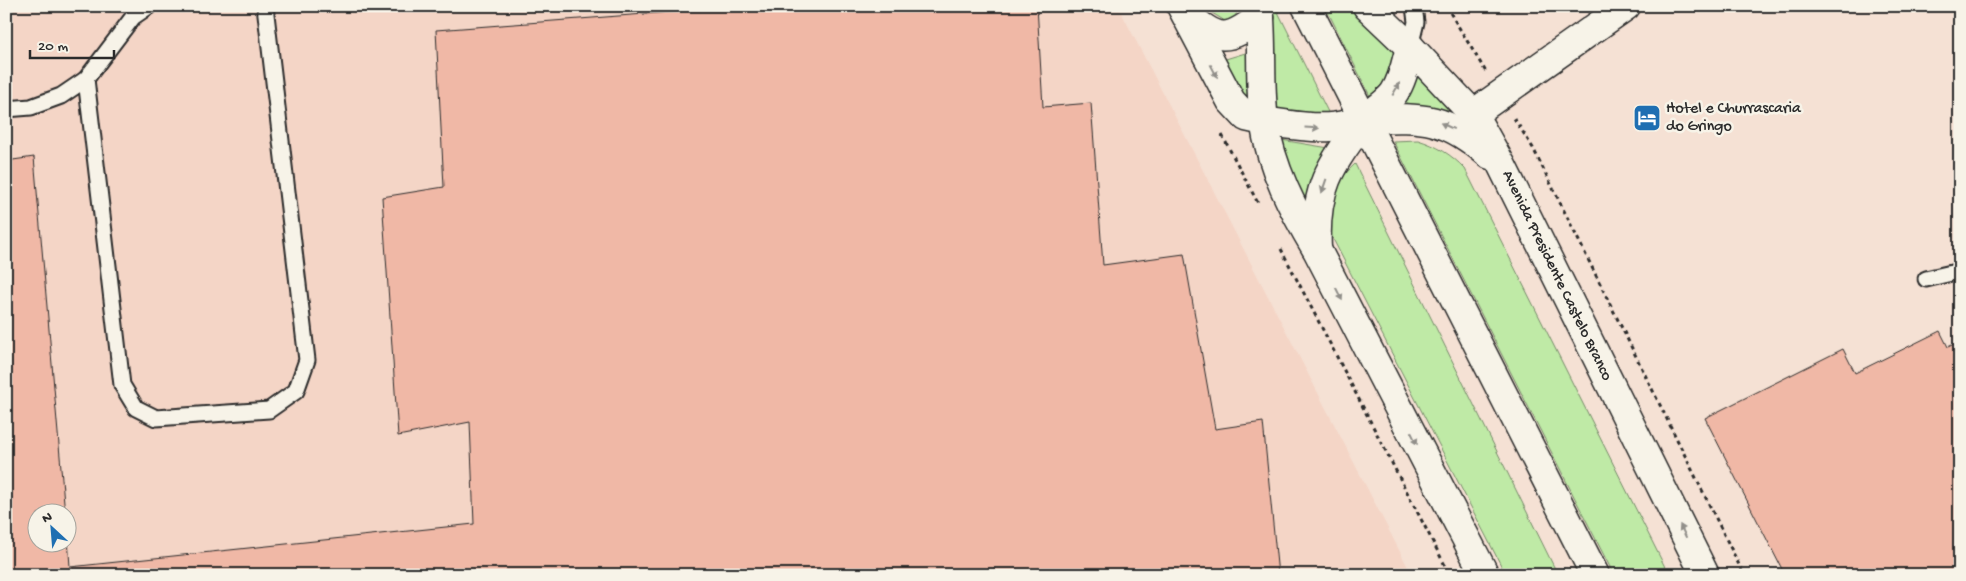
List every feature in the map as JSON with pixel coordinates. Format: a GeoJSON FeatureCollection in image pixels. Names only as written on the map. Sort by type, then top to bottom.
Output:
{"type":"FeatureCollection","features":[{"type":"Feature","properties":{"kind":"main road"},"geometry":{"type":"LineString","coordinates":[[1306,6],[1596,575]]}},
{"type":"Feature","properties":{"kind":"main road","name":"Avenida Presidente Castelo Branco"},"geometry":{"type":"LineString","coordinates":[[1366,6],[1410,47],[1473,114],[1500,164],[1704,575]]}},
{"type":"Feature","properties":{"kind":"main road"},"geometry":{"type":"LineString","coordinates":[[1473,114],[1626,6]]}},
{"type":"Feature","properties":{"kind":"main road"},"geometry":{"type":"LineString","coordinates":[[1182,10],[1224,90],[1235,107],[1246,117],[1307,128],[1331,129],[1365,119],[1409,118],[1442,123],[1469,137],[1500,164]]}},
{"type":"Feature","properties":{"kind":"main road"},"geometry":{"type":"LineString","coordinates":[[1182,10],[1205,30],[1222,37],[1240,32],[1259,12]]}},
{"type":"Feature","properties":{"kind":"main road"},"geometry":{"type":"LineString","coordinates":[[1259,12],[1264,121],[1279,178],[1295,213],[1317,250],[1485,575]]}},
{"type":"Feature","properties":{"kind":"main road"},"geometry":{"type":"LineString","coordinates":[[1317,250],[1316,219],[1328,172],[1339,153],[1365,119],[1394,95],[1401,81],[1410,47]]}},
{"type":"Feature","properties":{"kind":"lane"},"geometry":{"type":"LineString","coordinates":[[6,109],[31,107],[61,96],[86,79],[132,17],[149,6]]}},
{"type":"Feature","properties":{"kind":"lane"},"geometry":{"type":"LineString","coordinates":[[86,79],[122,385],[136,408],[156,418],[269,410],[296,390],[307,360],[265,6]]}},
{"type":"Feature","properties":{"kind":"lane"},"geometry":{"type":"LineString","coordinates":[[1410,47],[1416,22],[1414,6]]}},
{"type":"Feature","properties":{"kind":"lane"},"geometry":{"type":"LineString","coordinates":[[1926,278],[1960,271]]}},
{"type":"Feature","properties":{"kind":"path"},"geometry":{"type":"LineString","coordinates":[[1446,6],[1532,148],[1744,575]]}},
{"type":"Feature","properties":{"kind":"path"},"geometry":{"type":"LineString","coordinates":[[1219,128],[1259,207]]}},
{"type":"Feature","properties":{"kind":"path"},"geometry":{"type":"LineString","coordinates":[[1278,242],[1450,575]]}},
{"type":"Feature","properties":{"kind":"shaded area"},"geometry":{"type":"Polygon","coordinates":[[[6,6],[1118,6],[1412,575],[6,575],[6,6]]]}},
{"type":"Feature","properties":{"kind":"green space"},"geometry":{"type":"Polygon","coordinates":[[[1201,6],[1241,6],[1235,16],[1225,21],[1201,6]]]}},
{"type":"Feature","properties":{"kind":"green space"},"geometry":{"type":"Polygon","coordinates":[[[1269,6],[1275,6],[1331,118],[1278,114],[1269,6]]]}},
{"type":"Feature","properties":{"kind":"green space"},"geometry":{"type":"Polygon","coordinates":[[[1325,6],[1350,6],[1398,50],[1384,82],[1370,96],[1325,6]]]}},
{"type":"Feature","properties":{"kind":"green space"},"geometry":{"type":"Polygon","coordinates":[[[1252,51],[1251,113],[1219,61],[1252,51]]]}},
{"type":"Feature","properties":{"kind":"green space"},"geometry":{"type":"Polygon","coordinates":[[[1416,70],[1463,125],[1394,110],[1416,70]]]}},
{"type":"Feature","properties":{"kind":"green space"},"geometry":{"type":"Polygon","coordinates":[[[1275,139],[1329,148],[1305,215],[1275,139]]]}},
{"type":"Feature","properties":{"kind":"green space"},"geometry":{"type":"Polygon","coordinates":[[[1418,140],[1443,151],[1465,169],[1669,575],[1614,575],[1393,141],[1418,140]]]}},
{"type":"Feature","properties":{"kind":"green space"},"geometry":{"type":"Polygon","coordinates":[[[1355,164],[1558,575],[1506,575],[1332,237],[1331,206],[1333,197],[1341,180],[1355,164]]]}},
{"type":"Feature","properties":{"kind":"building"},"geometry":{"type":"Polygon","coordinates":[[[749,6],[1037,6],[1043,107],[1091,103],[1103,265],[1184,254],[1215,429],[1263,422],[1278,575],[6,575],[6,161],[34,157],[64,504],[28,504],[28,554],[69,554],[70,567],[474,524],[470,422],[398,436],[382,197],[444,187],[436,30],[749,6]]]}},
{"type":"Feature","properties":{"kind":"building"},"geometry":{"type":"Polygon","coordinates":[[[1940,331],[1948,347],[1960,341],[1960,575],[1785,575],[1705,418],[1843,349],[1855,373],[1940,331]]]}},
{"type":"Feature","properties":{"kind":"place","name":"Hotel e Churrascaria do Gringo"},"geometry":{"type":"Point","coordinates":[1647,118]}}]}
